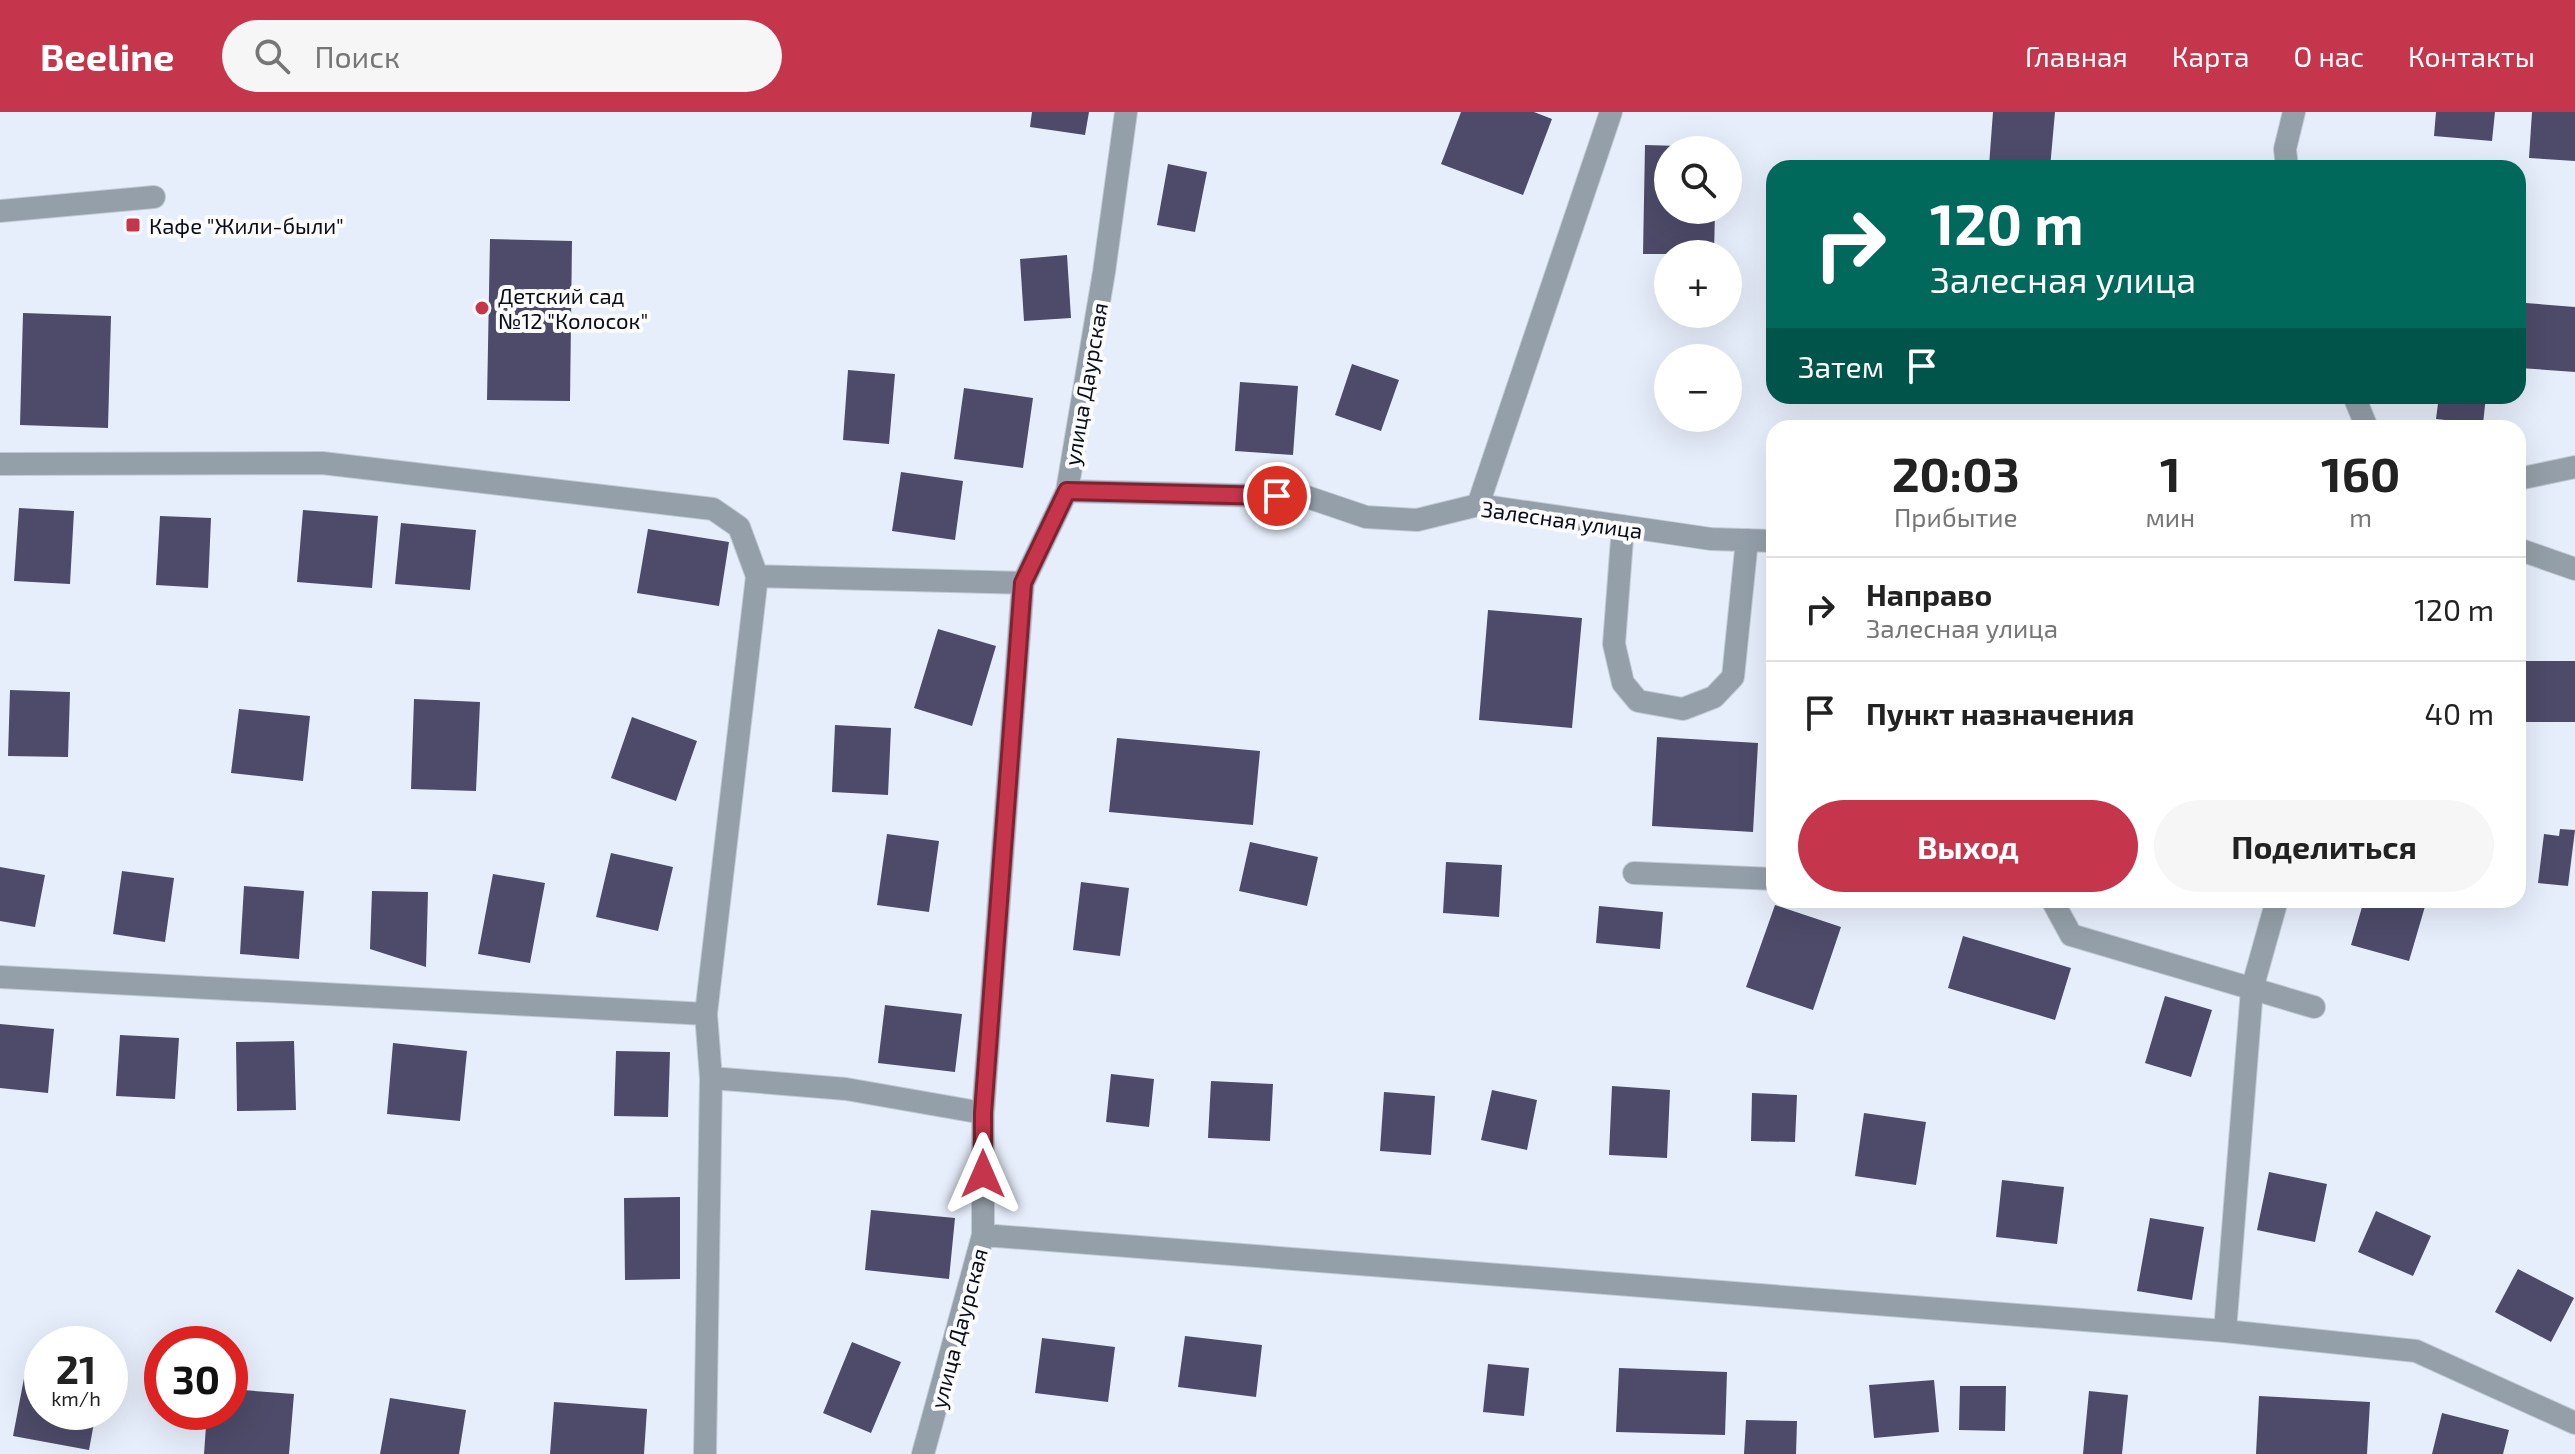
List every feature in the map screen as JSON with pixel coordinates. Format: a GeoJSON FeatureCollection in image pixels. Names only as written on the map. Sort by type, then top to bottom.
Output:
{"type":"FeatureCollection","features":[{"type":"Feature","properties":{"kind":"street","name":"улица Даурская"},"geometry":{"type":"LineString","coordinates":[[923,1454],[983,1235],[983,1113],[1023,583],[1067,491],[1104,272],[1126,112]]}},
{"type":"Feature","properties":{"kind":"street"},"geometry":{"type":"LineString","coordinates":[[1478,505],[1611,112]]}},
{"type":"Feature","properties":{"kind":"street"},"geometry":{"type":"LineString","coordinates":[[2286,160],[2285,149],[2294,112]]}},
{"type":"Feature","properties":{"kind":"street"},"geometry":{"type":"LineString","coordinates":[[0,211],[154,197]]}},
{"type":"Feature","properties":{"kind":"street"},"geometry":{"type":"LineString","coordinates":[[0,464],[322,463],[713,509],[739,527],[757,576],[706,1014],[711,1078],[705,1454]]}},
{"type":"Feature","properties":{"kind":"street"},"geometry":{"type":"LineString","coordinates":[[2526,477],[2575,467]]}},
{"type":"Feature","properties":{"kind":"street","name":"Залесная улица"},"geometry":{"type":"LineString","coordinates":[[1067,491],[1307,497],[1366,517],[1417,520],[1478,505],[1711,539],[1766,541]]}},
{"type":"Feature","properties":{"kind":"street"},"geometry":{"type":"LineString","coordinates":[[1623,526],[1614,644],[1623,683],[1638,701],[1683,709],[1714,697],[1733,677],[1747,540]]}},
{"type":"Feature","properties":{"kind":"street"},"geometry":{"type":"LineString","coordinates":[[2526,552],[2575,569]]}},
{"type":"Feature","properties":{"kind":"street"},"geometry":{"type":"LineString","coordinates":[[757,576],[1023,583]]}},
{"type":"Feature","properties":{"kind":"street"},"geometry":{"type":"LineString","coordinates":[[1634,873],[1766,879]]}},
{"type":"Feature","properties":{"kind":"street"},"geometry":{"type":"LineString","coordinates":[[2056,908],[2071,935],[2314,1007]]}},
{"type":"Feature","properties":{"kind":"street"},"geometry":{"type":"LineString","coordinates":[[2225,1331],[2252,989],[2275,908]]}},
{"type":"Feature","properties":{"kind":"street"},"geometry":{"type":"LineString","coordinates":[[0,977],[706,1014]]}},
{"type":"Feature","properties":{"kind":"street"},"geometry":{"type":"LineString","coordinates":[[711,1078],[846,1089],[983,1113]]}},
{"type":"Feature","properties":{"kind":"street"},"geometry":{"type":"LineString","coordinates":[[983,1235],[2225,1331],[2416,1351],[2575,1423]]}},
{"type":"Feature","properties":{"kind":"building"},"geometry":{"type":"Polygon","coordinates":[[[1032,112],[1089,112],[1085,135],[1030,127],[1032,112]]]}},
{"type":"Feature","properties":{"kind":"building"},"geometry":{"type":"Polygon","coordinates":[[[1461,112],[1534,112],[1552,119],[1523,195],[1441,164],[1461,112]]]}},
{"type":"Feature","properties":{"kind":"building"},"geometry":{"type":"Polygon","coordinates":[[[1993,112],[2055,112],[2051,160],[1989,160],[1993,112]]]}},
{"type":"Feature","properties":{"kind":"building"},"geometry":{"type":"Polygon","coordinates":[[[2436,112],[2495,112],[2492,141],[2434,136],[2436,112]]]}},
{"type":"Feature","properties":{"kind":"building"},"geometry":{"type":"Polygon","coordinates":[[[2532,112],[2575,112],[2575,161],[2529,158],[2532,112]]]}},
{"type":"Feature","properties":{"kind":"building"},"geometry":{"type":"Polygon","coordinates":[[[1645,145],[1654,145],[1654,224],[1715,224],[1714,240],[1654,240],[1654,254],[1643,254],[1645,145]]]}},
{"type":"Feature","properties":{"kind":"building"},"geometry":{"type":"Polygon","coordinates":[[[1168,164],[1207,172],[1195,232],[1157,225],[1168,164]]]}},
{"type":"Feature","properties":{"kind":"building"},"geometry":{"type":"Polygon","coordinates":[[[490,239],[572,241],[570,401],[487,400],[490,239]]]}},
{"type":"Feature","properties":{"kind":"building"},"geometry":{"type":"Polygon","coordinates":[[[1067,255],[1071,318],[1024,321],[1020,259],[1067,255]]]}},
{"type":"Feature","properties":{"kind":"building"},"geometry":{"type":"Polygon","coordinates":[[[2526,303],[2575,307],[2575,372],[2526,368],[2526,303]]]}},
{"type":"Feature","properties":{"kind":"building"},"geometry":{"type":"Polygon","coordinates":[[[23,313],[111,316],[108,428],[20,425],[23,313]]]}},
{"type":"Feature","properties":{"kind":"building"},"geometry":{"type":"Polygon","coordinates":[[[1352,364],[1399,380],[1381,431],[1335,415],[1352,364]]]}},
{"type":"Feature","properties":{"kind":"building"},"geometry":{"type":"Polygon","coordinates":[[[848,370],[895,374],[889,444],[843,440],[848,370]]]}},
{"type":"Feature","properties":{"kind":"building"},"geometry":{"type":"Polygon","coordinates":[[[1240,382],[1298,386],[1293,455],[1235,451],[1240,382]]]}},
{"type":"Feature","properties":{"kind":"building"},"geometry":{"type":"Polygon","coordinates":[[[964,388],[1033,398],[1023,468],[954,459],[964,388]]]}},
{"type":"Feature","properties":{"kind":"building"},"geometry":{"type":"Polygon","coordinates":[[[2438,404],[2485,404],[2483,420],[2436,419],[2438,404]]]}},
{"type":"Feature","properties":{"kind":"building"},"geometry":{"type":"Polygon","coordinates":[[[901,472],[963,481],[955,540],[892,531],[901,472]]]}},
{"type":"Feature","properties":{"kind":"building"},"geometry":{"type":"Polygon","coordinates":[[[19,508],[74,511],[70,584],[14,581],[19,508]]]}},
{"type":"Feature","properties":{"kind":"building"},"geometry":{"type":"Polygon","coordinates":[[[303,510],[378,516],[372,588],[297,582],[303,510]]]}},
{"type":"Feature","properties":{"kind":"building"},"geometry":{"type":"Polygon","coordinates":[[[160,516],[211,518],[208,588],[156,585],[160,516]]]}},
{"type":"Feature","properties":{"kind":"building"},"geometry":{"type":"Polygon","coordinates":[[[401,523],[476,530],[470,590],[395,584],[401,523]]]}},
{"type":"Feature","properties":{"kind":"building"},"geometry":{"type":"Polygon","coordinates":[[[648,529],[729,542],[719,606],[637,593],[648,529]]]}},
{"type":"Feature","properties":{"kind":"building"},"geometry":{"type":"Polygon","coordinates":[[[1488,610],[1582,618],[1572,728],[1479,720],[1488,610]]]}},
{"type":"Feature","properties":{"kind":"building"},"geometry":{"type":"Polygon","coordinates":[[[938,629],[996,646],[972,726],[914,708],[938,629]]]}},
{"type":"Feature","properties":{"kind":"building"},"geometry":{"type":"Polygon","coordinates":[[[2526,661],[2575,661],[2575,722],[2526,722],[2526,661]]]}},
{"type":"Feature","properties":{"kind":"building"},"geometry":{"type":"Polygon","coordinates":[[[10,690],[70,692],[68,757],[8,756],[10,690]]]}},
{"type":"Feature","properties":{"kind":"building"},"geometry":{"type":"Polygon","coordinates":[[[414,699],[480,702],[476,791],[411,789],[414,699]]]}},
{"type":"Feature","properties":{"kind":"building"},"geometry":{"type":"Polygon","coordinates":[[[239,709],[310,716],[303,781],[231,773],[239,709]]]}},
{"type":"Feature","properties":{"kind":"building"},"geometry":{"type":"Polygon","coordinates":[[[632,717],[697,741],[676,801],[611,778],[632,717]]]}},
{"type":"Feature","properties":{"kind":"building"},"geometry":{"type":"Polygon","coordinates":[[[835,725],[891,728],[888,795],[832,792],[835,725]]]}},
{"type":"Feature","properties":{"kind":"building"},"geometry":{"type":"Polygon","coordinates":[[[1657,737],[1758,743],[1753,832],[1652,826],[1657,737]]]}},
{"type":"Feature","properties":{"kind":"building"},"geometry":{"type":"Polygon","coordinates":[[[1117,738],[1260,751],[1253,825],[1109,812],[1117,738]]]}},
{"type":"Feature","properties":{"kind":"building"},"geometry":{"type":"Polygon","coordinates":[[[2560,829],[2575,830],[2568,886],[2538,883],[2544,834],[2559,836],[2560,829]]]}},
{"type":"Feature","properties":{"kind":"building"},"geometry":{"type":"Polygon","coordinates":[[[887,834],[939,841],[929,912],[877,905],[887,834]]]}},
{"type":"Feature","properties":{"kind":"building"},"geometry":{"type":"Polygon","coordinates":[[[1250,842],[1318,857],[1307,906],[1239,891],[1250,842]]]}},
{"type":"Feature","properties":{"kind":"building"},"geometry":{"type":"Polygon","coordinates":[[[611,853],[673,867],[658,931],[596,917],[611,853]]]}},
{"type":"Feature","properties":{"kind":"building"},"geometry":{"type":"Polygon","coordinates":[[[1446,862],[1502,865],[1499,917],[1443,913],[1446,862]]]}},
{"type":"Feature","properties":{"kind":"building"},"geometry":{"type":"Polygon","coordinates":[[[0,867],[45,875],[35,927],[0,921],[0,867]]]}},
{"type":"Feature","properties":{"kind":"building"},"geometry":{"type":"Polygon","coordinates":[[[122,871],[174,878],[165,942],[113,934],[122,871]]]}},
{"type":"Feature","properties":{"kind":"building"},"geometry":{"type":"Polygon","coordinates":[[[493,874],[545,883],[530,963],[478,954],[493,874]]]}},
{"type":"Feature","properties":{"kind":"building"},"geometry":{"type":"Polygon","coordinates":[[[1081,882],[1129,888],[1120,956],[1073,950],[1081,882]]]}},
{"type":"Feature","properties":{"kind":"building"},"geometry":{"type":"Polygon","coordinates":[[[244,886],[304,891],[299,959],[240,954],[244,886]]]}},
{"type":"Feature","properties":{"kind":"building"},"geometry":{"type":"Polygon","coordinates":[[[372,891],[428,892],[426,967],[370,949],[372,891]]]}},
{"type":"Feature","properties":{"kind":"building"},"geometry":{"type":"Polygon","coordinates":[[[1599,906],[1663,912],[1660,949],[1596,943],[1599,906]]]}},
{"type":"Feature","properties":{"kind":"building"},"geometry":{"type":"Polygon","coordinates":[[[1774,908],[1784,908],[1841,927],[1813,1010],[1746,987],[1774,908]]]}},
{"type":"Feature","properties":{"kind":"building"},"geometry":{"type":"Polygon","coordinates":[[[2362,908],[2425,908],[2409,961],[2351,945],[2362,908]]]}},
{"type":"Feature","properties":{"kind":"building"},"geometry":{"type":"Polygon","coordinates":[[[1963,936],[2071,968],[2055,1020],[1948,988],[1963,936]]]}},
{"type":"Feature","properties":{"kind":"building"},"geometry":{"type":"Polygon","coordinates":[[[2165,996],[2212,1010],[2191,1077],[2145,1063],[2165,996]]]}},
{"type":"Feature","properties":{"kind":"building"},"geometry":{"type":"Polygon","coordinates":[[[885,1005],[962,1014],[955,1072],[878,1063],[885,1005]]]}},
{"type":"Feature","properties":{"kind":"building"},"geometry":{"type":"Polygon","coordinates":[[[0,1024],[54,1029],[48,1093],[0,1088],[0,1024]]]}},
{"type":"Feature","properties":{"kind":"building"},"geometry":{"type":"Polygon","coordinates":[[[120,1035],[179,1038],[175,1099],[116,1096],[120,1035]]]}},
{"type":"Feature","properties":{"kind":"building"},"geometry":{"type":"Polygon","coordinates":[[[294,1041],[296,1110],[237,1111],[236,1042],[294,1041]]]}},
{"type":"Feature","properties":{"kind":"building"},"geometry":{"type":"Polygon","coordinates":[[[393,1043],[467,1051],[460,1121],[387,1114],[393,1043]]]}},
{"type":"Feature","properties":{"kind":"building"},"geometry":{"type":"Polygon","coordinates":[[[616,1051],[670,1052],[668,1117],[614,1116],[616,1051]]]}},
{"type":"Feature","properties":{"kind":"building"},"geometry":{"type":"Polygon","coordinates":[[[1111,1074],[1154,1079],[1149,1127],[1106,1122],[1111,1074]]]}},
{"type":"Feature","properties":{"kind":"building"},"geometry":{"type":"Polygon","coordinates":[[[1211,1081],[1273,1084],[1270,1141],[1208,1138],[1211,1081]]]}},
{"type":"Feature","properties":{"kind":"building"},"geometry":{"type":"Polygon","coordinates":[[[1612,1086],[1670,1090],[1667,1158],[1609,1155],[1612,1086]]]}},
{"type":"Feature","properties":{"kind":"building"},"geometry":{"type":"Polygon","coordinates":[[[1492,1090],[1537,1100],[1527,1150],[1481,1140],[1492,1090]]]}},
{"type":"Feature","properties":{"kind":"building"},"geometry":{"type":"Polygon","coordinates":[[[1384,1092],[1435,1096],[1431,1155],[1380,1151],[1384,1092]]]}},
{"type":"Feature","properties":{"kind":"building"},"geometry":{"type":"Polygon","coordinates":[[[1752,1093],[1797,1095],[1795,1142],[1751,1141],[1752,1093]]]}},
{"type":"Feature","properties":{"kind":"building"},"geometry":{"type":"Polygon","coordinates":[[[1864,1113],[1926,1122],[1916,1185],[1855,1176],[1864,1113]]]}},
{"type":"Feature","properties":{"kind":"building"},"geometry":{"type":"Polygon","coordinates":[[[2269,1172],[2327,1184],[2315,1242],[2257,1230],[2269,1172]]]}},
{"type":"Feature","properties":{"kind":"building"},"geometry":{"type":"Polygon","coordinates":[[[2002,1180],[2064,1187],[2057,1244],[1996,1237],[2002,1180]]]}},
{"type":"Feature","properties":{"kind":"building"},"geometry":{"type":"Polygon","coordinates":[[[680,1197],[680,1279],[625,1280],[624,1198],[680,1197]]]}},
{"type":"Feature","properties":{"kind":"building"},"geometry":{"type":"Polygon","coordinates":[[[871,1210],[955,1218],[949,1279],[865,1270],[871,1210]]]}},
{"type":"Feature","properties":{"kind":"building"},"geometry":{"type":"Polygon","coordinates":[[[2376,1211],[2431,1236],[2413,1276],[2358,1252],[2376,1211]]]}},
{"type":"Feature","properties":{"kind":"building"},"geometry":{"type":"Polygon","coordinates":[[[2150,1218],[2204,1227],[2192,1300],[2137,1291],[2150,1218]]]}},
{"type":"Feature","properties":{"kind":"building"},"geometry":{"type":"Polygon","coordinates":[[[2518,1269],[2574,1298],[2551,1342],[2495,1312],[2518,1269]]]}},
{"type":"Feature","properties":{"kind":"building"},"geometry":{"type":"Polygon","coordinates":[[[1185,1336],[1262,1345],[1256,1397],[1178,1387],[1185,1336]]]}},
{"type":"Feature","properties":{"kind":"building"},"geometry":{"type":"Polygon","coordinates":[[[1042,1338],[1115,1347],[1108,1402],[1035,1393],[1042,1338]]]}},
{"type":"Feature","properties":{"kind":"building"},"geometry":{"type":"Polygon","coordinates":[[[852,1342],[901,1362],[871,1433],[823,1413],[852,1342]]]}},
{"type":"Feature","properties":{"kind":"building"},"geometry":{"type":"Polygon","coordinates":[[[1488,1364],[1529,1368],[1524,1416],[1483,1412],[1488,1364]]]}},
{"type":"Feature","properties":{"kind":"building"},"geometry":{"type":"Polygon","coordinates":[[[1619,1368],[1727,1372],[1725,1435],[1616,1432],[1619,1368]]]}},
{"type":"Feature","properties":{"kind":"building"},"geometry":{"type":"Polygon","coordinates":[[[24,1378],[24,1430],[93,1430],[89,1450],[13,1436],[24,1378]]]}},
{"type":"Feature","properties":{"kind":"building"},"geometry":{"type":"Polygon","coordinates":[[[1934,1380],[1939,1432],[1874,1438],[1869,1385],[1934,1380]]]}},
{"type":"Feature","properties":{"kind":"building"},"geometry":{"type":"Polygon","coordinates":[[[1960,1386],[2006,1386],[2005,1431],[1959,1430],[1960,1386]]]}},
{"type":"Feature","properties":{"kind":"building"},"geometry":{"type":"Polygon","coordinates":[[[248,1390],[294,1394],[289,1454],[204,1454],[206,1430],[248,1430],[248,1390]]]}},
{"type":"Feature","properties":{"kind":"building"},"geometry":{"type":"Polygon","coordinates":[[[2089,1391],[2128,1395],[2122,1454],[2083,1454],[2089,1391]]]}},
{"type":"Feature","properties":{"kind":"building"},"geometry":{"type":"Polygon","coordinates":[[[2259,1396],[2370,1402],[2367,1454],[2256,1454],[2259,1396]]]}},
{"type":"Feature","properties":{"kind":"building"},"geometry":{"type":"Polygon","coordinates":[[[390,1398],[466,1410],[459,1454],[380,1454],[390,1398]]]}},
{"type":"Feature","properties":{"kind":"building"},"geometry":{"type":"Polygon","coordinates":[[[554,1402],[647,1409],[644,1454],[550,1454],[554,1402]]]}},
{"type":"Feature","properties":{"kind":"building"},"geometry":{"type":"Polygon","coordinates":[[[2442,1413],[2509,1430],[2503,1454],[2432,1454],[2442,1413]]]}},
{"type":"Feature","properties":{"kind":"building"},"geometry":{"type":"Polygon","coordinates":[[[1746,1420],[1797,1421],[1796,1454],[1744,1454],[1746,1420]]]}},
{"type":"Feature","properties":{"kind":"place","name":"Кафе \"Жили-были\""},"geometry":{"type":"Point","coordinates":[133,225]}},
{"type":"Feature","properties":{"kind":"place","name":"Детский сад №12 \"Колосок\""},"geometry":{"type":"Point","coordinates":[482,308]}},
{"type":"Feature","properties":{"kind":"route"},"geometry":{"type":"LineString","coordinates":[[983,1174],[983,1113],[1023,583],[1067,491],[1277,496]]}}]}
